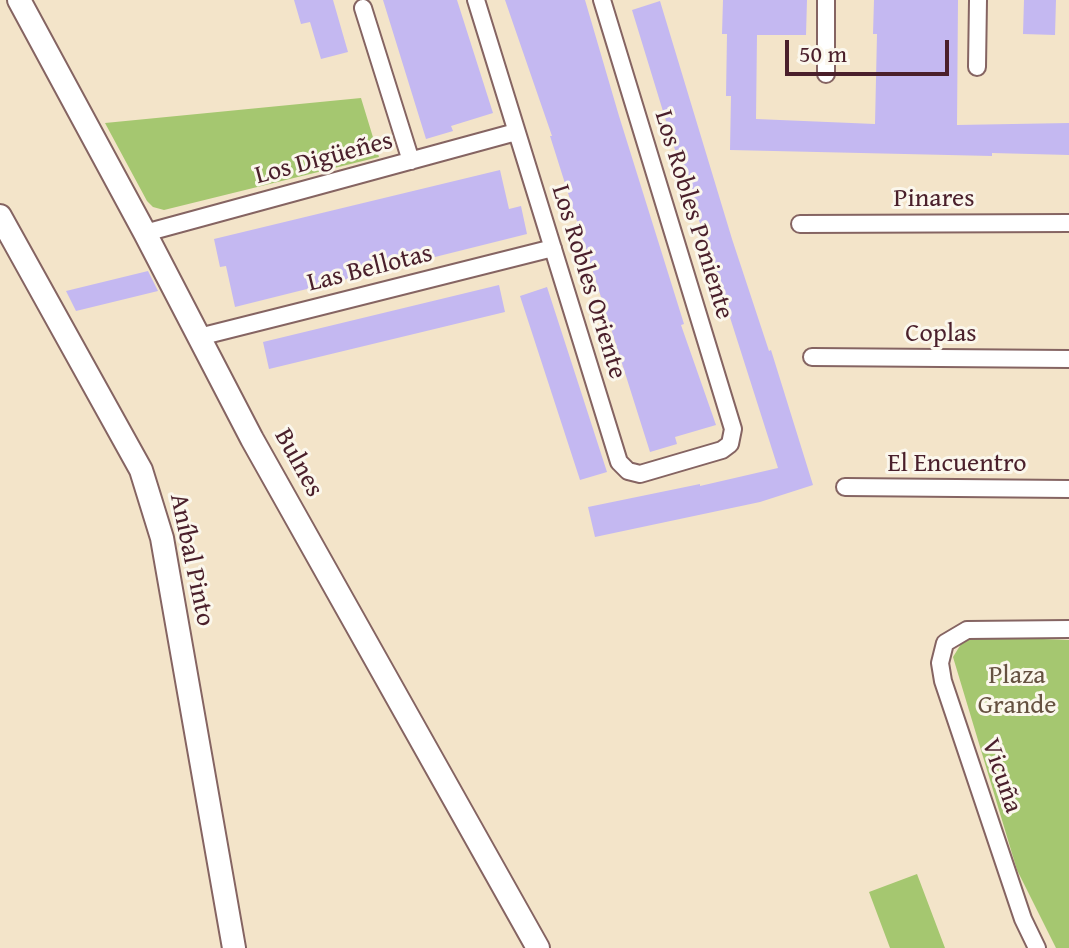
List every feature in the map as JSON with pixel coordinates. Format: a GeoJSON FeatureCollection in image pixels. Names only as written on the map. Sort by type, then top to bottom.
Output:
{"type":"FeatureCollection","features":[{"type":"Feature","properties":{"kind":"street","name":"Bulnes"},"geometry":{"type":"LineString","coordinates":[[19,0],[252,439],[538,948]]}},
{"type":"Feature","properties":{"kind":"street","name":"Los Robles Oriente"},"geometry":{"type":"LineString","coordinates":[[476,0],[619,462],[633,474],[650,473],[713,455],[730,444]]}},
{"type":"Feature","properties":{"kind":"street","name":"Los Robles Poniente"},"geometry":{"type":"LineString","coordinates":[[602,0],[731,422],[733,437],[730,444]]}},
{"type":"Feature","properties":{"kind":"street"},"geometry":{"type":"LineString","coordinates":[[826,0],[826,74]]}},
{"type":"Feature","properties":{"kind":"street"},"geometry":{"type":"LineString","coordinates":[[977,67],[978,0]]}},
{"type":"Feature","properties":{"kind":"street"},"geometry":{"type":"LineString","coordinates":[[363,8],[411,161]]}},
{"type":"Feature","properties":{"kind":"street","name":"Los Digüeñes"},"geometry":{"type":"LineString","coordinates":[[145,233],[516,132]]}},
{"type":"Feature","properties":{"kind":"street","name":"Aníbal Pinto"},"geometry":{"type":"LineString","coordinates":[[0,216],[105,400],[141,470],[162,538],[234,948]]}},
{"type":"Feature","properties":{"kind":"street","name":"Pinares"},"geometry":{"type":"LineString","coordinates":[[800,224],[1069,223]]}},
{"type":"Feature","properties":{"kind":"street","name":"Las Bellotas"},"geometry":{"type":"LineString","coordinates":[[199,337],[553,248]]}},
{"type":"Feature","properties":{"kind":"street","name":"Coplas"},"geometry":{"type":"LineString","coordinates":[[812,357],[1069,359]]}},
{"type":"Feature","properties":{"kind":"street","name":"El Encuentro"},"geometry":{"type":"LineString","coordinates":[[845,487],[1069,489]]}},
{"type":"Feature","properties":{"kind":"street","name":"Vicuña"},"geometry":{"type":"LineString","coordinates":[[1037,948],[1023,919],[943,681],[941,650],[953,636],[967,630],[1069,629]]}},
{"type":"Feature","properties":{"kind":"green space"},"geometry":{"type":"Polygon","coordinates":[[[361,98],[379,157],[164,210],[153,207],[147,201],[105,123],[361,98]]]}},
{"type":"Feature","properties":{"kind":"green space","name":"Plaza Grande"},"geometry":{"type":"Polygon","coordinates":[[[966,636],[1069,640],[1069,948],[1056,948],[1017,870],[953,657],[966,636]]]}},
{"type":"Feature","properties":{"kind":"green space"},"geometry":{"type":"Polygon","coordinates":[[[917,874],[945,948],[890,948],[869,892],[917,874]]]}},
{"type":"Feature","properties":{"kind":"building"},"geometry":{"type":"Polygon","coordinates":[[[294,0],[333,0],[348,52],[321,59],[310,22],[301,24],[294,0]]]}},
{"type":"Feature","properties":{"kind":"building"},"geometry":{"type":"Polygon","coordinates":[[[383,0],[457,0],[493,113],[451,126],[453,131],[426,139],[383,0]]]}},
{"type":"Feature","properties":{"kind":"building"},"geometry":{"type":"Polygon","coordinates":[[[505,0],[585,0],[684,324],[681,325],[716,425],[675,437],[677,444],[650,452],[552,136],[505,0]]]}},
{"type":"Feature","properties":{"kind":"building"},"geometry":{"type":"Polygon","coordinates":[[[723,0],[807,0],[806,35],[757,35],[756,119],[875,124],[877,34],[873,34],[874,0],[958,0],[957,125],[1069,123],[1069,155],[730,150],[731,96],[726,96],[727,34],[722,34],[723,0]]]}},
{"type":"Feature","properties":{"kind":"building"},"geometry":{"type":"Polygon","coordinates":[[[1024,0],[1056,0],[1055,35],[1023,34],[1024,0]]]}},
{"type":"Feature","properties":{"kind":"building"},"geometry":{"type":"Polygon","coordinates":[[[660,1],[732,239],[813,485],[760,502],[595,537],[588,507],[778,468],[632,10],[660,1]]]}},
{"type":"Feature","properties":{"kind":"building"},"geometry":{"type":"Polygon","coordinates":[[[500,170],[509,209],[521,206],[527,234],[235,307],[226,266],[220,267],[214,239],[500,170]]]}},
{"type":"Feature","properties":{"kind":"building"},"geometry":{"type":"Polygon","coordinates":[[[148,271],[158,291],[76,311],[66,291],[148,271]]]}},
{"type":"Feature","properties":{"kind":"building"},"geometry":{"type":"Polygon","coordinates":[[[499,285],[505,312],[269,369],[263,342],[499,285]]]}},
{"type":"Feature","properties":{"kind":"building"},"geometry":{"type":"Polygon","coordinates":[[[547,287],[607,472],[580,480],[520,296],[547,287]]]}}]}
